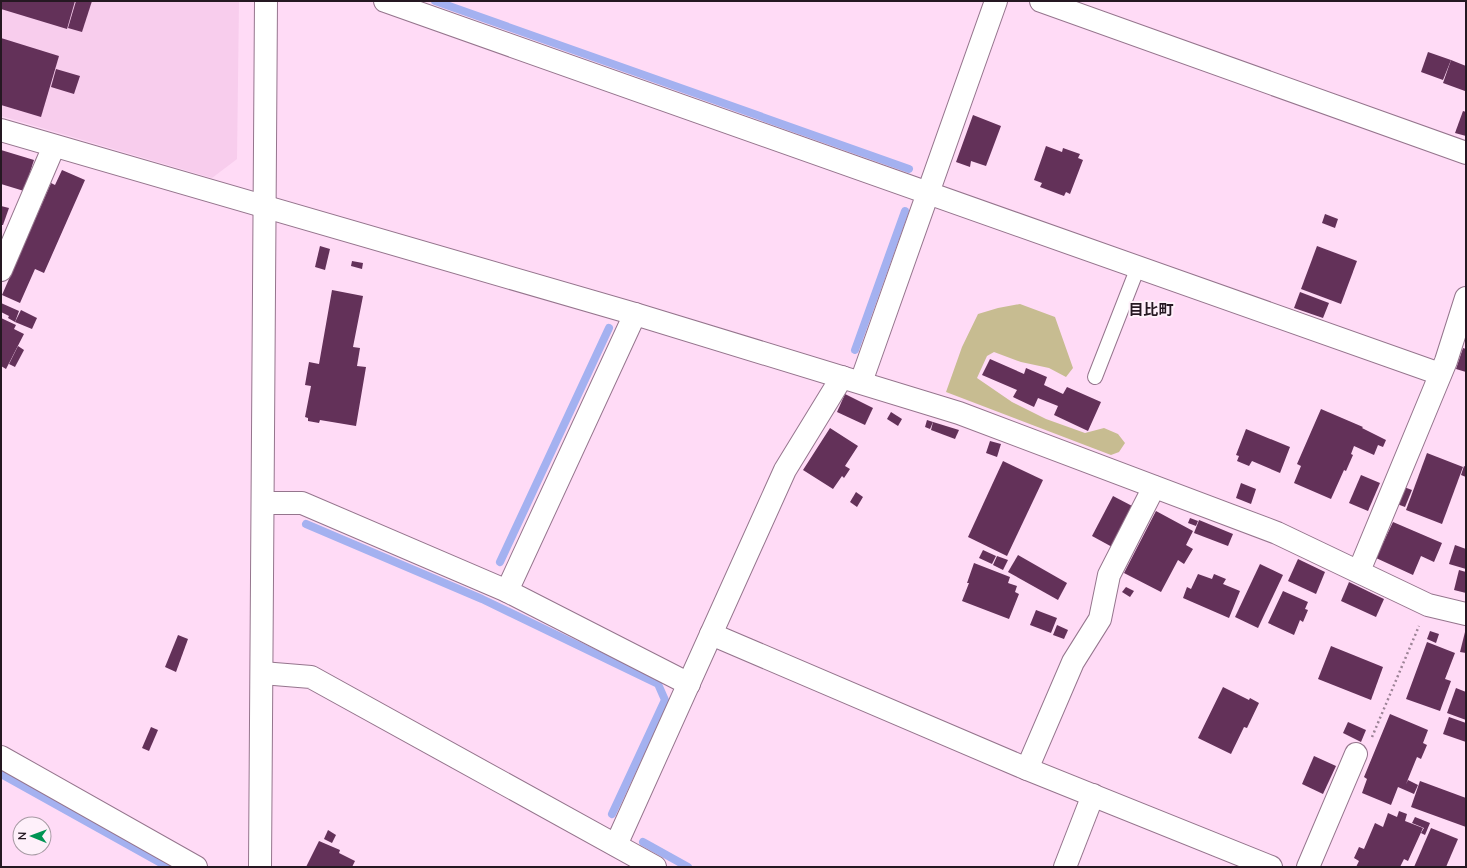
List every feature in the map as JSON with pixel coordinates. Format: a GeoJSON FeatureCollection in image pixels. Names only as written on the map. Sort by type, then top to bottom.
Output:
{"type":"FeatureCollection","features":[{"type":"Feature","properties":{"kind":"street"},"geometry":{"type":"LineString","coordinates":[[260,867],[266,1]]}},
{"type":"Feature","properties":{"kind":"street"},"geometry":{"type":"LineString","coordinates":[[385,1],[1440,374]]}},
{"type":"Feature","properties":{"kind":"street"},"geometry":{"type":"LineString","coordinates":[[616,846],[785,470],[851,380],[928,193],[996,1]]}},
{"type":"Feature","properties":{"kind":"street"},"geometry":{"type":"LineString","coordinates":[[1041,1],[1466,153]]}},
{"type":"Feature","properties":{"kind":"street"},"geometry":{"type":"LineString","coordinates":[[1,130],[265,208],[635,314],[959,413],[1276,532],[1428,605],[1466,614]]}},
{"type":"Feature","properties":{"kind":"street"},"geometry":{"type":"LineString","coordinates":[[1,270],[54,146]]}},
{"type":"Feature","properties":{"kind":"street"},"geometry":{"type":"LineString","coordinates":[[1359,571],[1440,374],[1466,298]]}},
{"type":"Feature","properties":{"kind":"street"},"geometry":{"type":"LineString","coordinates":[[506,591],[635,314]]}},
{"type":"Feature","properties":{"kind":"street"},"geometry":{"type":"LineString","coordinates":[[1028,769],[1073,662],[1100,619],[1110,575],[1154,486]]}},
{"type":"Feature","properties":{"kind":"street"},"geometry":{"type":"LineString","coordinates":[[263,503],[302,503],[506,591],[689,684]]}},
{"type":"Feature","properties":{"kind":"street"},"geometry":{"type":"LineString","coordinates":[[711,634],[1028,769],[1271,867]]}},
{"type":"Feature","properties":{"kind":"street"},"geometry":{"type":"LineString","coordinates":[[262,673],[310,677],[655,867]]}},
{"type":"Feature","properties":{"kind":"street"},"geometry":{"type":"LineString","coordinates":[[1308,867],[1356,754]]}},
{"type":"Feature","properties":{"kind":"street"},"geometry":{"type":"LineString","coordinates":[[1,757],[196,867]]}},
{"type":"Feature","properties":{"kind":"street"},"geometry":{"type":"LineString","coordinates":[[1065,867],[1093,795]]}},
{"type":"Feature","properties":{"kind":"lane"},"geometry":{"type":"LineString","coordinates":[[1095,378],[1138,267]]}},
{"type":"Feature","properties":{"kind":"path"},"geometry":{"type":"LineString","coordinates":[[1356,754],[1367,749],[1428,605]]}},
{"type":"Feature","properties":{"kind":"shaded area"},"geometry":{"type":"Polygon","coordinates":[[[1,1],[239,1],[237,159],[212,178],[1,116],[1,1]]]}},
{"type":"Feature","properties":{"kind":"shaded area"},"geometry":{"type":"Polygon","coordinates":[[[1020,304],[1055,317],[1073,368],[1066,377],[1049,368],[1021,362],[994,352],[987,356],[977,378],[1012,402],[1046,419],[1085,433],[1104,428],[1118,434],[1125,443],[1119,452],[1111,455],[946,392],[962,347],[978,314],[998,308],[1020,304]]]}},
{"type":"Feature","properties":{"kind":"building"},"geometry":{"type":"Polygon","coordinates":[[[1,1],[75,1],[67,29],[1,9],[1,1]]]}},
{"type":"Feature","properties":{"kind":"building"},"geometry":{"type":"Polygon","coordinates":[[[76,1],[92,1],[82,32],[68,28],[76,1]]]}},
{"type":"Feature","properties":{"kind":"building"},"geometry":{"type":"Polygon","coordinates":[[[1,38],[59,56],[41,117],[1,105],[1,38]]]}},
{"type":"Feature","properties":{"kind":"building"},"geometry":{"type":"Polygon","coordinates":[[[1428,52],[1451,60],[1443,80],[1421,72],[1428,52]]]}},
{"type":"Feature","properties":{"kind":"building"},"geometry":{"type":"Polygon","coordinates":[[[1451,60],[1466,66],[1465,91],[1443,83],[1451,60]]]}},
{"type":"Feature","properties":{"kind":"building"},"geometry":{"type":"Polygon","coordinates":[[[56,69],[80,76],[74,94],[51,87],[56,69]]]}},
{"type":"Feature","properties":{"kind":"building"},"geometry":{"type":"Polygon","coordinates":[[[1463,111],[1466,112],[1466,136],[1455,133],[1463,111]]]}},
{"type":"Feature","properties":{"kind":"building"},"geometry":{"type":"Polygon","coordinates":[[[973,115],[1001,126],[986,166],[971,161],[970,167],[956,162],[973,115]]]}},
{"type":"Feature","properties":{"kind":"building"},"geometry":{"type":"Polygon","coordinates":[[[1046,146],[1062,152],[1063,148],[1080,154],[1078,158],[1083,160],[1070,194],[1066,192],[1064,196],[1040,187],[1042,183],[1034,180],[1046,146]]]}},
{"type":"Feature","properties":{"kind":"building"},"geometry":{"type":"Polygon","coordinates":[[[1,150],[34,160],[24,191],[1,184],[1,150]]]}},
{"type":"Feature","properties":{"kind":"building"},"geometry":{"type":"Polygon","coordinates":[[[62,170],[85,180],[44,273],[35,269],[20,303],[2,295],[51,183],[55,185],[62,170]]]}},
{"type":"Feature","properties":{"kind":"building"},"geometry":{"type":"Polygon","coordinates":[[[1,206],[9,208],[3,225],[1,225],[1,206]]]}},
{"type":"Feature","properties":{"kind":"building"},"geometry":{"type":"Polygon","coordinates":[[[1325,214],[1338,219],[1335,228],[1322,223],[1325,214]]]}},
{"type":"Feature","properties":{"kind":"building"},"geometry":{"type":"Polygon","coordinates":[[[320,246],[330,249],[325,270],[315,267],[320,246]]]}},
{"type":"Feature","properties":{"kind":"building"},"geometry":{"type":"Polygon","coordinates":[[[1317,246],[1357,261],[1341,304],[1301,289],[1317,246]]]}},
{"type":"Feature","properties":{"kind":"building"},"geometry":{"type":"Polygon","coordinates":[[[352,261],[363,263],[362,269],[351,266],[352,261]]]}},
{"type":"Feature","properties":{"kind":"building"},"geometry":{"type":"Polygon","coordinates":[[[332,290],[363,296],[353,347],[360,348],[357,366],[366,367],[356,426],[320,420],[319,423],[308,421],[308,418],[305,417],[311,386],[305,385],[309,362],[319,364],[332,290]]]}},
{"type":"Feature","properties":{"kind":"building"},"geometry":{"type":"Polygon","coordinates":[[[1300,292],[1329,303],[1323,318],[1294,308],[1300,292]]]}},
{"type":"Feature","properties":{"kind":"building"},"geometry":{"type":"Polygon","coordinates":[[[1,303],[19,311],[15,322],[8,318],[9,316],[1,312],[1,303]]]}},
{"type":"Feature","properties":{"kind":"building"},"geometry":{"type":"Polygon","coordinates":[[[21,310],[37,318],[32,329],[15,322],[21,310]]]}},
{"type":"Feature","properties":{"kind":"building"},"geometry":{"type":"Polygon","coordinates":[[[1,318],[16,325],[14,329],[24,334],[6,369],[1,366],[1,318]]]}},
{"type":"Feature","properties":{"kind":"building"},"geometry":{"type":"Polygon","coordinates":[[[18,346],[24,350],[15,367],[9,364],[18,346]]]}},
{"type":"Feature","properties":{"kind":"building"},"geometry":{"type":"Polygon","coordinates":[[[1463,348],[1466,349],[1466,372],[1456,369],[1463,348]]]}},
{"type":"Feature","properties":{"kind":"building"},"geometry":{"type":"Polygon","coordinates":[[[990,359],[1024,374],[1026,368],[1047,377],[1044,385],[1063,394],[1067,387],[1101,402],[1088,431],[1054,415],[1058,406],[1038,398],[1034,407],[1013,397],[1017,390],[982,375],[990,359]]]}},
{"type":"Feature","properties":{"kind":"building"},"geometry":{"type":"Polygon","coordinates":[[[845,394],[873,408],[865,425],[837,412],[845,394]]]}},
{"type":"Feature","properties":{"kind":"building"},"geometry":{"type":"Polygon","coordinates":[[[1321,409],[1363,427],[1362,428],[1386,440],[1383,447],[1378,445],[1374,455],[1354,446],[1351,454],[1353,455],[1346,471],[1344,470],[1331,499],[1294,483],[1301,466],[1297,464],[1321,409]]]}},
{"type":"Feature","properties":{"kind":"building"},"geometry":{"type":"Polygon","coordinates":[[[891,412],[902,419],[898,426],[887,419],[891,412]]]}},
{"type":"Feature","properties":{"kind":"building"},"geometry":{"type":"Polygon","coordinates":[[[927,420],[933,422],[930,429],[925,427],[927,420]]]}},
{"type":"Feature","properties":{"kind":"building"},"geometry":{"type":"Polygon","coordinates":[[[933,422],[959,430],[955,439],[931,430],[933,422]]]}},
{"type":"Feature","properties":{"kind":"building"},"geometry":{"type":"Polygon","coordinates":[[[830,428],[858,446],[845,466],[850,469],[844,478],[842,476],[833,489],[803,470],[830,428]]]}},
{"type":"Feature","properties":{"kind":"building"},"geometry":{"type":"Polygon","coordinates":[[[1246,429],[1290,447],[1280,473],[1252,461],[1249,466],[1237,461],[1239,456],[1236,455],[1246,429]]]}},
{"type":"Feature","properties":{"kind":"building"},"geometry":{"type":"Polygon","coordinates":[[[990,441],[1001,444],[997,457],[986,453],[990,441]]]}},
{"type":"Feature","properties":{"kind":"building"},"geometry":{"type":"Polygon","coordinates":[[[1427,453],[1463,467],[1442,524],[1406,510],[1427,453]]]}},
{"type":"Feature","properties":{"kind":"building"},"geometry":{"type":"Polygon","coordinates":[[[1003,461],[1043,480],[1007,556],[968,537],[1003,461]]]}},
{"type":"Feature","properties":{"kind":"building"},"geometry":{"type":"Polygon","coordinates":[[[1464,466],[1466,467],[1466,477],[1461,475],[1464,466]]]}},
{"type":"Feature","properties":{"kind":"building"},"geometry":{"type":"Polygon","coordinates":[[[1361,475],[1380,483],[1368,511],[1349,503],[1361,475]]]}},
{"type":"Feature","properties":{"kind":"building"},"geometry":{"type":"Polygon","coordinates":[[[1241,483],[1256,489],[1251,504],[1236,498],[1241,483]]]}},
{"type":"Feature","properties":{"kind":"building"},"geometry":{"type":"Polygon","coordinates":[[[1404,487],[1412,490],[1405,507],[1397,504],[1404,487]]]}},
{"type":"Feature","properties":{"kind":"building"},"geometry":{"type":"Polygon","coordinates":[[[856,492],[863,497],[857,507],[850,502],[856,492]]]}},
{"type":"Feature","properties":{"kind":"building"},"geometry":{"type":"Polygon","coordinates":[[[1113,496],[1136,508],[1114,548],[1092,536],[1113,496]]]}},
{"type":"Feature","properties":{"kind":"building"},"geometry":{"type":"Polygon","coordinates":[[[1156,511],[1193,531],[1186,545],[1193,549],[1184,564],[1178,560],[1161,592],[1124,573],[1156,511]]]}},
{"type":"Feature","properties":{"kind":"building"},"geometry":{"type":"Polygon","coordinates":[[[1190,518],[1198,521],[1196,526],[1188,523],[1190,518]]]}},
{"type":"Feature","properties":{"kind":"building"},"geometry":{"type":"Polygon","coordinates":[[[1199,520],[1233,534],[1228,546],[1194,533],[1199,520]]]}},
{"type":"Feature","properties":{"kind":"building"},"geometry":{"type":"Polygon","coordinates":[[[1393,522],[1442,543],[1434,562],[1421,556],[1413,575],[1376,558],[1393,522]]]}},
{"type":"Feature","properties":{"kind":"building"},"geometry":{"type":"Polygon","coordinates":[[[1455,545],[1466,549],[1466,569],[1449,564],[1455,545]]]}},
{"type":"Feature","properties":{"kind":"building"},"geometry":{"type":"Polygon","coordinates":[[[983,550],[996,556],[992,564],[979,558],[983,550]]]}},
{"type":"Feature","properties":{"kind":"building"},"geometry":{"type":"Polygon","coordinates":[[[1018,555],[1067,583],[1058,600],[1008,572],[1018,555]]]}},
{"type":"Feature","properties":{"kind":"building"},"geometry":{"type":"Polygon","coordinates":[[[997,556],[1008,560],[1003,570],[993,565],[997,556]]]}},
{"type":"Feature","properties":{"kind":"building"},"geometry":{"type":"Polygon","coordinates":[[[1298,559],[1325,572],[1316,594],[1288,581],[1298,559]]]}},
{"type":"Feature","properties":{"kind":"building"},"geometry":{"type":"Polygon","coordinates":[[[974,563],[1010,577],[1008,583],[1017,586],[1015,592],[1019,594],[1009,619],[962,601],[969,583],[967,583],[974,563]]]}},
{"type":"Feature","properties":{"kind":"building"},"geometry":{"type":"Polygon","coordinates":[[[1260,564],[1283,575],[1258,628],[1235,617],[1260,564]]]}},
{"type":"Feature","properties":{"kind":"building"},"geometry":{"type":"Polygon","coordinates":[[[1459,570],[1466,572],[1466,593],[1454,590],[1459,570]]]}},
{"type":"Feature","properties":{"kind":"building"},"geometry":{"type":"Polygon","coordinates":[[[1198,574],[1212,579],[1214,574],[1226,579],[1223,584],[1240,591],[1229,618],[1183,598],[1187,587],[1191,589],[1198,574]]]}},
{"type":"Feature","properties":{"kind":"building"},"geometry":{"type":"Polygon","coordinates":[[[1349,582],[1384,599],[1376,617],[1341,601],[1349,582]]]}},
{"type":"Feature","properties":{"kind":"building"},"geometry":{"type":"Polygon","coordinates":[[[1126,587],[1134,591],[1130,597],[1122,592],[1126,587]]]}},
{"type":"Feature","properties":{"kind":"building"},"geometry":{"type":"Polygon","coordinates":[[[1283,591],[1308,602],[1305,609],[1308,610],[1303,622],[1300,620],[1294,635],[1268,623],[1283,591]]]}},
{"type":"Feature","properties":{"kind":"building"},"geometry":{"type":"Polygon","coordinates":[[[1036,610],[1057,618],[1051,633],[1030,625],[1036,610]]]}},
{"type":"Feature","properties":{"kind":"building"},"geometry":{"type":"Polygon","coordinates":[[[1057,625],[1068,630],[1064,639],[1053,635],[1057,625]]]}},
{"type":"Feature","properties":{"kind":"building"},"geometry":{"type":"Polygon","coordinates":[[[1466,628],[1466,653],[1460,652],[1466,628]]]}},
{"type":"Feature","properties":{"kind":"building"},"geometry":{"type":"Polygon","coordinates":[[[1430,631],[1439,634],[1436,643],[1427,639],[1430,631]]]}},
{"type":"Feature","properties":{"kind":"building"},"geometry":{"type":"Polygon","coordinates":[[[178,635],[188,639],[176,672],[165,667],[178,635]]]}},
{"type":"Feature","properties":{"kind":"building"},"geometry":{"type":"Polygon","coordinates":[[[1427,642],[1455,653],[1445,679],[1451,681],[1440,711],[1406,699],[1427,642]]]}},
{"type":"Feature","properties":{"kind":"building"},"geometry":{"type":"Polygon","coordinates":[[[1331,646],[1383,667],[1371,700],[1318,679],[1331,646]]]}},
{"type":"Feature","properties":{"kind":"building"},"geometry":{"type":"Polygon","coordinates":[[[1223,687],[1249,700],[1250,698],[1259,703],[1247,728],[1244,727],[1231,754],[1198,738],[1223,687]]]}},
{"type":"Feature","properties":{"kind":"building"},"geometry":{"type":"Polygon","coordinates":[[[1456,688],[1466,692],[1466,720],[1447,713],[1456,688]]]}},
{"type":"Feature","properties":{"kind":"building"},"geometry":{"type":"Polygon","coordinates":[[[1390,714],[1428,730],[1423,743],[1427,745],[1421,759],[1417,757],[1406,784],[1408,780],[1418,785],[1414,794],[1398,787],[1391,805],[1362,793],[1367,779],[1364,777],[1390,714]]]}},
{"type":"Feature","properties":{"kind":"building"},"geometry":{"type":"Polygon","coordinates":[[[1449,717],[1466,723],[1466,742],[1443,734],[1449,717]]]}},
{"type":"Feature","properties":{"kind":"building"},"geometry":{"type":"Polygon","coordinates":[[[1348,722],[1366,730],[1361,742],[1343,733],[1348,722]]]}},
{"type":"Feature","properties":{"kind":"building"},"geometry":{"type":"Polygon","coordinates":[[[151,727],[158,730],[149,751],[142,748],[151,727]]]}},
{"type":"Feature","properties":{"kind":"building"},"geometry":{"type":"Polygon","coordinates":[[[1314,756],[1336,766],[1323,794],[1302,784],[1314,756]]]}},
{"type":"Feature","properties":{"kind":"building"},"geometry":{"type":"Polygon","coordinates":[[[1420,781],[1466,798],[1466,827],[1411,807],[1420,781]]]}},
{"type":"Feature","properties":{"kind":"building"},"geometry":{"type":"Polygon","coordinates":[[[1399,811],[1407,814],[1405,821],[1423,828],[1408,861],[1404,859],[1400,867],[1356,867],[1359,861],[1354,858],[1359,847],[1364,849],[1375,823],[1383,827],[1388,813],[1397,817],[1399,811]]]}},
{"type":"Feature","properties":{"kind":"building"},"geometry":{"type":"Polygon","coordinates":[[[1415,817],[1430,823],[1425,835],[1421,833],[1424,828],[1412,823],[1415,817]]]}},
{"type":"Feature","properties":{"kind":"building"},"geometry":{"type":"Polygon","coordinates":[[[1431,828],[1458,839],[1446,867],[1414,867],[1431,828]]]}},
{"type":"Feature","properties":{"kind":"building"},"geometry":{"type":"Polygon","coordinates":[[[328,830],[336,835],[332,843],[324,839],[328,830]]]}},
{"type":"Feature","properties":{"kind":"building"},"geometry":{"type":"Polygon","coordinates":[[[319,841],[340,850],[339,853],[355,861],[352,867],[306,867],[319,841]]]}},
{"type":"Feature","properties":{"kind":"waterway"},"geometry":{"type":"LineString","coordinates":[[435,1],[909,169]]}},
{"type":"Feature","properties":{"kind":"waterway"},"geometry":{"type":"LineString","coordinates":[[855,350],[905,211]]}},
{"type":"Feature","properties":{"kind":"waterway"},"geometry":{"type":"LineString","coordinates":[[500,562],[609,328]]}},
{"type":"Feature","properties":{"kind":"waterway"},"geometry":{"type":"LineString","coordinates":[[306,524],[482,599],[658,684],[665,700],[612,814]]}},
{"type":"Feature","properties":{"kind":"waterway"},"geometry":{"type":"LineString","coordinates":[[1,774],[168,867]]}},
{"type":"Feature","properties":{"kind":"waterway"},"geometry":{"type":"LineString","coordinates":[[643,842],[688,867]]}},
{"type":"Feature","properties":{"kind":"district","name":"目比町"},"geometry":{"type":"Point","coordinates":[1151,310]}}]}
